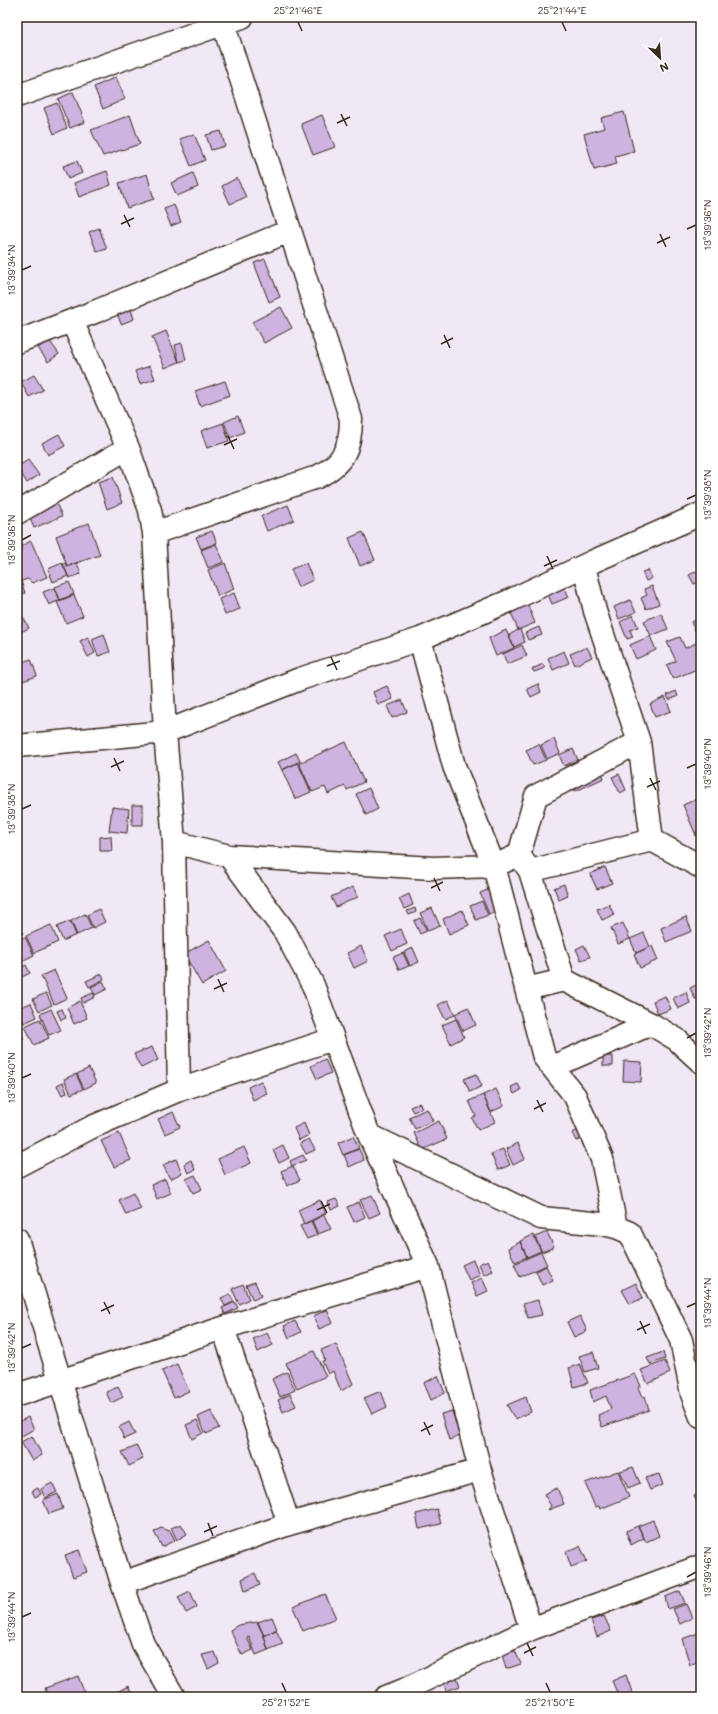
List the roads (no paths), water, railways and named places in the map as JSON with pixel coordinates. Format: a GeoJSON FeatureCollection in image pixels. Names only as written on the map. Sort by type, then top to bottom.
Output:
{"type":"FeatureCollection","features":[{"type":"Feature","properties":{"kind":"street"},"geometry":{"type":"LineString","coordinates":[[17,96],[229,19],[289,230],[351,419],[351,437],[339,462],[328,472],[154,533]]}},
{"type":"Feature","properties":{"kind":"street"},"geometry":{"type":"LineString","coordinates":[[17,342],[72,321],[289,230]]}},
{"type":"Feature","properties":{"kind":"street"},"geometry":{"type":"LineString","coordinates":[[72,321],[128,448],[150,510],[154,533],[165,732],[174,842],[179,1090]]}},
{"type":"Feature","properties":{"kind":"street"},"geometry":{"type":"LineString","coordinates":[[17,514],[128,448]]}},
{"type":"Feature","properties":{"kind":"street"},"geometry":{"type":"LineString","coordinates":[[17,746],[165,732],[300,680],[420,639],[509,602],[584,566],[701,514]]}},
{"type":"Feature","properties":{"kind":"street"},"geometry":{"type":"LineString","coordinates":[[584,566],[595,611],[639,742],[652,840]]}},
{"type":"Feature","properties":{"kind":"street"},"geometry":{"type":"LineString","coordinates":[[420,639],[454,766],[494,866],[544,1057],[575,1096],[602,1159],[616,1227]]}},
{"type":"Feature","properties":{"kind":"street"},"geometry":{"type":"LineString","coordinates":[[564,980],[524,863],[536,796],[639,742]]}},
{"type":"Feature","properties":{"kind":"street"},"geometry":{"type":"LineString","coordinates":[[174,842],[229,856],[433,868],[494,866],[524,863],[652,840],[701,867]]}},
{"type":"Feature","properties":{"kind":"street"},"geometry":{"type":"LineString","coordinates":[[229,856],[285,932],[313,985],[369,1135],[428,1266],[480,1470],[532,1629]]}},
{"type":"Feature","properties":{"kind":"street"},"geometry":{"type":"LineString","coordinates":[[526,989],[564,980],[651,1024],[676,1040],[701,1062]]}},
{"type":"Feature","properties":{"kind":"street"},"geometry":{"type":"LineString","coordinates":[[552,1067],[651,1024]]}},
{"type":"Feature","properties":{"kind":"street"},"geometry":{"type":"LineString","coordinates":[[17,1166],[92,1126],[179,1090],[333,1039]]}},
{"type":"Feature","properties":{"kind":"street"},"geometry":{"type":"LineString","coordinates":[[369,1135],[541,1218],[616,1227],[630,1233],[681,1340],[692,1394],[701,1417]]}},
{"type":"Feature","properties":{"kind":"street"},"geometry":{"type":"LineString","coordinates":[[17,1239],[62,1380],[122,1583],[143,1644],[174,1697]]}},
{"type":"Feature","properties":{"kind":"street"},"geometry":{"type":"LineString","coordinates":[[17,1395],[224,1328],[428,1266]]}},
{"type":"Feature","properties":{"kind":"street"},"geometry":{"type":"LineString","coordinates":[[224,1328],[289,1524]]}},
{"type":"Feature","properties":{"kind":"street"},"geometry":{"type":"LineString","coordinates":[[122,1583],[289,1524],[480,1470]]}},
{"type":"Feature","properties":{"kind":"street"},"geometry":{"type":"LineString","coordinates":[[386,1697],[404,1690],[532,1629],[701,1566]]}}]}
